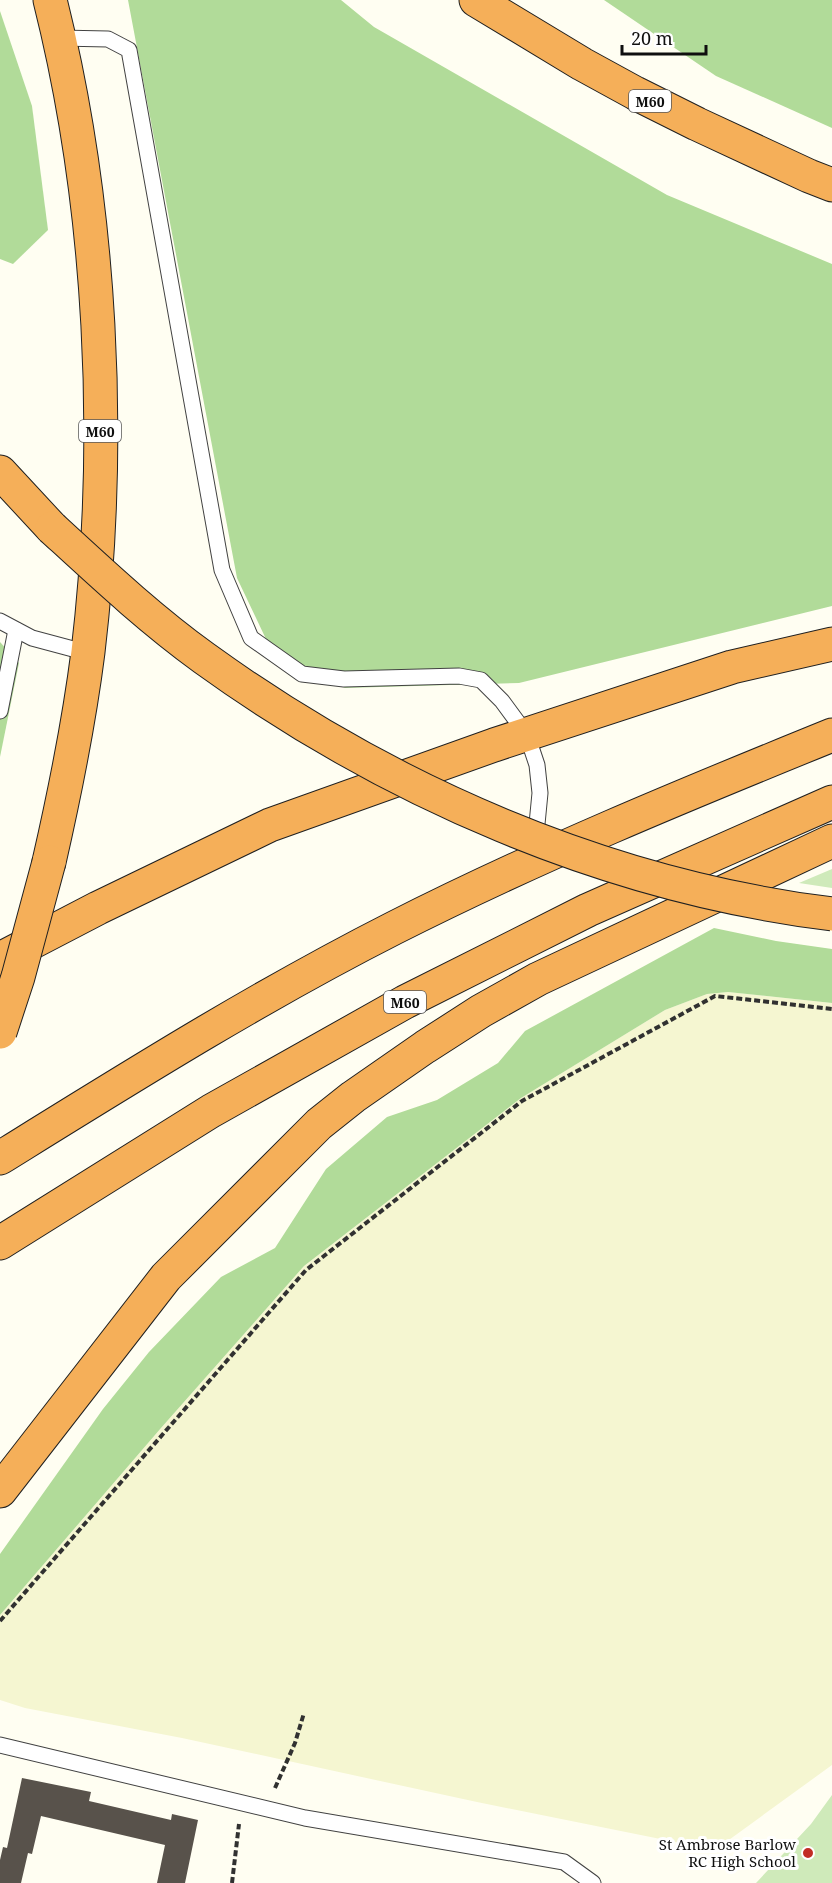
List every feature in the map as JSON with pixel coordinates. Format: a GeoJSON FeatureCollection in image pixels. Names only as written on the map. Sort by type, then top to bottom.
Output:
{"type":"FeatureCollection","features":[{"type":"Feature","properties":{"kind":"highway","name":"M60"},"geometry":{"type":"LineString","coordinates":[[0,1032],[25,954],[49,862],[76,733],[88,653],[97,527],[100,432],[97,319],[90,227],[76,132],[50,0]]}},
{"type":"Feature","properties":{"kind":"highway","name":"M60"},"geometry":{"type":"LineString","coordinates":[[476,0],[635,93],[832,185]]}},
{"type":"Feature","properties":{"kind":"highway"},"geometry":{"type":"LineString","coordinates":[[0,472],[52,528],[110,581],[203,657],[300,722],[409,783],[513,830],[579,854],[701,891],[832,914]]}},
{"type":"Feature","properties":{"kind":"highway"},"geometry":{"type":"LineString","coordinates":[[0,959],[98,908],[270,825],[527,735],[732,667],[832,644]]}},
{"type":"Feature","properties":{"kind":"highway"},"geometry":{"type":"LineString","coordinates":[[0,1158],[265,997],[393,929],[523,865],[832,735]]}},
{"type":"Feature","properties":{"kind":"highway","name":"M60"},"geometry":{"type":"LineString","coordinates":[[0,1243],[211,1111],[405,1002],[588,910],[832,802]]}},
{"type":"Feature","properties":{"kind":"highway"},"geometry":{"type":"LineString","coordinates":[[0,1491],[166,1277],[328,1117],[425,1047],[481,1011],[538,979],[832,840]]}},
{"type":"Feature","properties":{"kind":"lane"},"geometry":{"type":"LineString","coordinates":[[59,38],[108,39],[129,50],[222,570],[251,638],[302,674],[344,678],[459,676],[481,680],[502,701],[527,735],[537,765],[540,793],[537,824],[523,865]]}},
{"type":"Feature","properties":{"kind":"lane"},"geometry":{"type":"LineString","coordinates":[[0,621],[32,638],[88,653]]}},
{"type":"Feature","properties":{"kind":"lane"},"geometry":{"type":"LineString","coordinates":[[0,711],[16,630]]}},
{"type":"Feature","properties":{"kind":"lane"},"geometry":{"type":"LineString","coordinates":[[0,1745],[305,1818],[564,1862],[593,1883]]}},
{"type":"Feature","properties":{"kind":"path"},"geometry":{"type":"LineString","coordinates":[[0,1621],[306,1270],[522,1101],[715,996],[832,1009]]}},
{"type":"Feature","properties":{"kind":"green space"},"geometry":{"type":"Polygon","coordinates":[[[128,0],[341,0],[374,27],[667,195],[832,264],[832,606],[519,683],[345,688],[274,656],[237,578],[128,0]]]}},
{"type":"Feature","properties":{"kind":"green space"},"geometry":{"type":"Polygon","coordinates":[[[604,0],[832,0],[832,128],[716,76],[604,0]]]}},
{"type":"Feature","properties":{"kind":"green space"},"geometry":{"type":"Polygon","coordinates":[[[0,11],[32,106],[48,230],[13,264],[0,259],[0,11]]]}},
{"type":"Feature","properties":{"kind":"green space"},"geometry":{"type":"Polygon","coordinates":[[[0,642],[19,663],[0,757],[0,642]]]}},
{"type":"Feature","properties":{"kind":"green space"},"geometry":{"type":"Polygon","coordinates":[[[832,869],[832,888],[799,883],[832,869]]]}},
{"type":"Feature","properties":{"kind":"green space"},"geometry":{"type":"Polygon","coordinates":[[[714,928],[776,941],[832,949],[832,1003],[728,992],[707,994],[665,1010],[521,1098],[304,1266],[0,1615],[0,1554],[103,1409],[149,1352],[221,1277],[275,1248],[326,1169],[387,1117],[437,1100],[498,1063],[525,1031],[714,928]]]}},
{"type":"Feature","properties":{"kind":"green space"},"geometry":{"type":"Polygon","coordinates":[[[728,992],[832,1003],[832,1765],[715,1850],[477,1802],[182,1738],[25,1708],[0,1700],[0,1615],[304,1266],[521,1098],[665,1010],[707,994],[728,992]]]}},
{"type":"Feature","properties":{"kind":"green space","name":"St Ambrose Barlow RC High School"},"geometry":{"type":"Polygon","coordinates":[[[832,1795],[832,1883],[756,1883],[811,1824],[832,1795]]]}},
{"type":"Feature","properties":{"kind":"building"},"geometry":{"type":"Polygon","coordinates":[[[22,1778],[91,1792],[89,1801],[171,1820],[172,1814],[198,1820],[185,1883],[157,1883],[165,1845],[41,1816],[32,1854],[28,1853],[21,1883],[0,1883],[0,1860],[3,1847],[7,1848],[22,1778]]]}},
{"type":"Feature","properties":{"kind":"place","name":"St Ambrose Barlow RC High School"},"geometry":{"type":"Point","coordinates":[808,1853]}}]}
